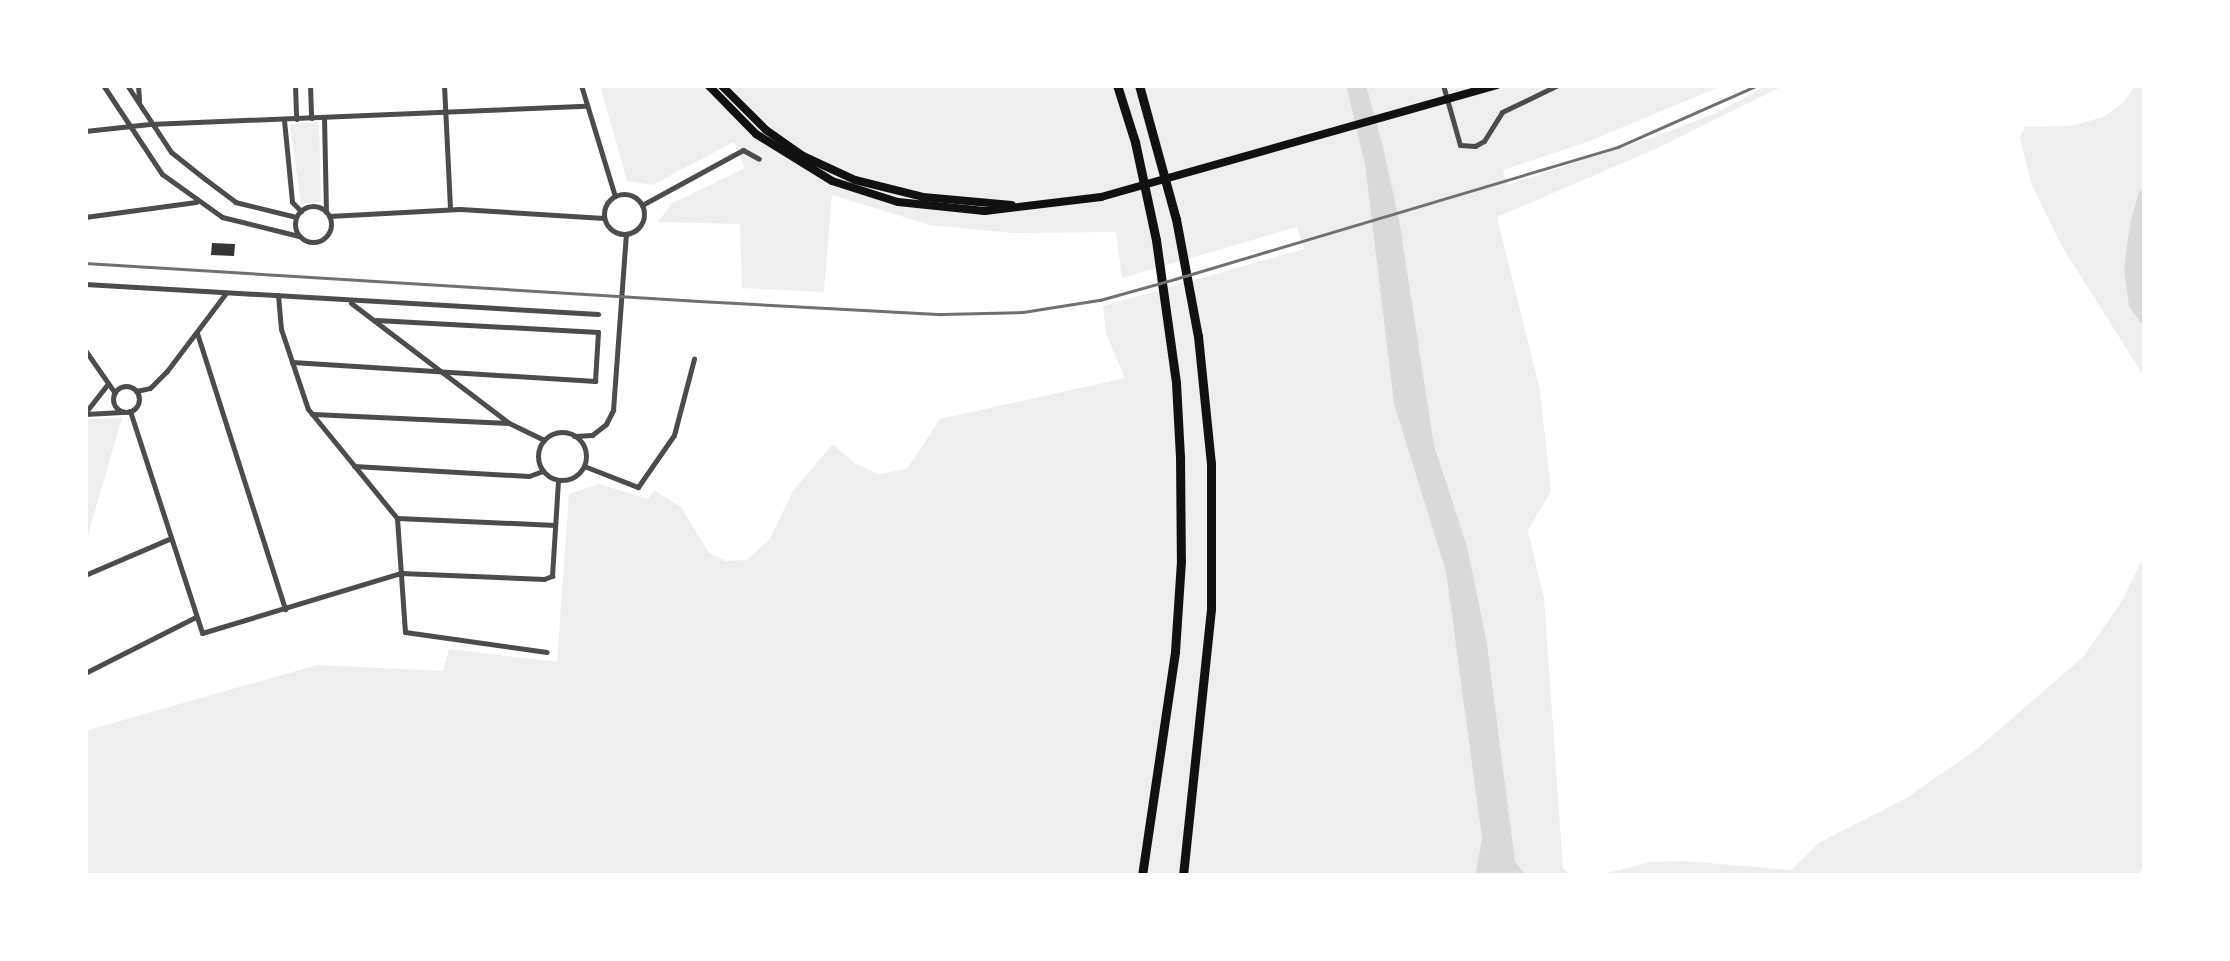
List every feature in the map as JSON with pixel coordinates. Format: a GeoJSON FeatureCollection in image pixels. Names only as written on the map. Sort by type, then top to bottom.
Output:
{"type":"FeatureCollection","features":[{"type":"Feature","properties":{"kind":"highway"},"geometry":{"type":"LineString","coordinates":[[708,85],[756,134],[832,181],[924,206],[985,211],[1100,197],[1268,153],[1498,85]]}},
{"type":"Feature","properties":{"kind":"highway"},"geometry":{"type":"LineString","coordinates":[[721,85],[778,138],[855,180],[949,200],[1029,206]]}},
{"type":"Feature","properties":{"kind":"highway"},"geometry":{"type":"LineString","coordinates":[[1116,85],[1135,142],[1176,382],[1181,561],[1175,652],[1142,876]]}},
{"type":"Feature","properties":{"kind":"highway"},"geometry":{"type":"LineString","coordinates":[[1139,85],[1155,136],[1189,287],[1204,376],[1213,559],[1200,737],[1182,876]]}},
{"type":"Feature","properties":{"kind":"street"},"geometry":{"type":"LineString","coordinates":[[103,85],[162,174],[198,202],[222,217],[314,242],[325,238],[330,228],[324,117]]}},
{"type":"Feature","properties":{"kind":"street"},"geometry":{"type":"LineString","coordinates":[[126,85],[171,152],[235,202],[299,214],[311,206],[328,214],[450,209],[604,218]]}},
{"type":"Feature","properties":{"kind":"street"},"geometry":{"type":"LineString","coordinates":[[138,85],[139,104]]}},
{"type":"Feature","properties":{"kind":"street"},"geometry":{"type":"LineString","coordinates":[[295,85],[296,119]]}},
{"type":"Feature","properties":{"kind":"street"},"geometry":{"type":"LineString","coordinates":[[310,85],[311,118]]}},
{"type":"Feature","properties":{"kind":"street"},"geometry":{"type":"LineString","coordinates":[[444,85],[450,209]]}},
{"type":"Feature","properties":{"kind":"street"},"geometry":{"type":"LineString","coordinates":[[581,85],[616,196]]}},
{"type":"Feature","properties":{"kind":"street"},"geometry":{"type":"LineString","coordinates":[[1443,85],[1460,144],[1475,146],[1484,141],[1502,112],[1556,85]]}},
{"type":"Feature","properties":{"kind":"street"},"geometry":{"type":"LineString","coordinates":[[85,131],[150,124],[586,106]]}},
{"type":"Feature","properties":{"kind":"street"},"geometry":{"type":"LineString","coordinates":[[284,120],[299,236]]}},
{"type":"Feature","properties":{"kind":"street"},"geometry":{"type":"LineString","coordinates":[[642,205],[743,150],[759,159]]}},
{"type":"Feature","properties":{"kind":"street"},"geometry":{"type":"LineString","coordinates":[[630,195],[642,205],[640,226],[626,234],[610,229],[604,218],[608,202],[616,196],[630,195]]}},
{"type":"Feature","properties":{"kind":"street"},"geometry":{"type":"LineString","coordinates":[[85,217],[198,202]]}},
{"type":"Feature","properties":{"kind":"street"},"geometry":{"type":"LineString","coordinates":[[542,472],[537,456],[544,440],[558,432],[574,436],[592,434],[606,424],[613,410],[626,234]]}},
{"type":"Feature","properties":{"kind":"street"},"geometry":{"type":"LineString","coordinates":[[85,284],[598,314]]}},
{"type":"Feature","properties":{"kind":"street"},"geometry":{"type":"LineString","coordinates":[[115,393],[125,386],[136,391],[150,388],[226,293]]}},
{"type":"Feature","properties":{"kind":"street"},"geometry":{"type":"LineString","coordinates":[[278,296],[292,362],[312,414],[396,518],[405,632],[547,652]]}},
{"type":"Feature","properties":{"kind":"street"},"geometry":{"type":"LineString","coordinates":[[349,301],[509,423],[544,440]]}},
{"type":"Feature","properties":{"kind":"street"},"geometry":{"type":"LineString","coordinates":[[292,362],[595,382],[598,332],[376,320]]}},
{"type":"Feature","properties":{"kind":"street"},"geometry":{"type":"LineString","coordinates":[[196,333],[285,609]]}},
{"type":"Feature","properties":{"kind":"street"},"geometry":{"type":"LineString","coordinates":[[85,350],[115,393],[114,404],[127,412],[202,633],[401,574],[544,580],[552,576],[558,480]]}},
{"type":"Feature","properties":{"kind":"street"},"geometry":{"type":"LineString","coordinates":[[584,466],[638,487],[674,435],[694,358]]}},
{"type":"Feature","properties":{"kind":"street"},"geometry":{"type":"LineString","coordinates":[[85,413],[108,384]]}},
{"type":"Feature","properties":{"kind":"street"},"geometry":{"type":"LineString","coordinates":[[85,413],[127,412],[138,403],[136,391]]}},
{"type":"Feature","properties":{"kind":"street"},"geometry":{"type":"LineString","coordinates":[[312,414],[509,423]]}},
{"type":"Feature","properties":{"kind":"street"},"geometry":{"type":"LineString","coordinates":[[354,466],[529,476],[542,472],[558,480],[573,478],[584,466],[584,446],[574,436]]}},
{"type":"Feature","properties":{"kind":"street"},"geometry":{"type":"LineString","coordinates":[[396,518],[555,525]]}},
{"type":"Feature","properties":{"kind":"street"},"geometry":{"type":"LineString","coordinates":[[85,575],[169,539]]}},
{"type":"Feature","properties":{"kind":"street"},"geometry":{"type":"LineString","coordinates":[[85,673],[196,617]]}},
{"type":"Feature","properties":{"kind":"shaded area"},"geometry":{"type":"Polygon","coordinates":[[[600,85],[1346,85],[1365,165],[1394,404],[1446,572],[1482,839],[1475,876],[85,876],[85,731],[317,665],[443,671],[449,649],[557,662],[569,494],[599,484],[648,499],[654,490],[681,507],[709,553],[726,561],[747,560],[769,540],[793,491],[833,444],[854,463],[879,474],[907,469],[940,419],[1125,378],[1106,334],[1103,306],[1304,249],[1297,227],[1122,278],[1116,232],[1012,233],[930,225],[832,195],[824,292],[742,288],[740,224],[658,222],[671,204],[745,168],[734,142],[652,185],[627,181],[600,85]]]}},
{"type":"Feature","properties":{"kind":"shaded area"},"geometry":{"type":"Polygon","coordinates":[[[1346,85],[1366,85],[1383,147],[1400,225],[1434,445],[1467,546],[1487,643],[1515,861],[1526,876],[1475,876],[1482,839],[1446,572],[1394,404],[1365,165],[1346,85]]]}},
{"type":"Feature","properties":{"kind":"shaded area"},"geometry":{"type":"Polygon","coordinates":[[[1366,85],[1724,85],[1587,142],[1503,170],[1507,185],[1654,137],[1716,113],[1767,85],[1785,85],[1655,149],[1497,217],[1540,391],[1551,491],[1528,530],[1544,599],[1563,869],[1574,876],[1526,876],[1515,861],[1487,642],[1467,546],[1434,445],[1400,225],[1366,85]]]}},
{"type":"Feature","properties":{"kind":"shaded area"},"geometry":{"type":"Polygon","coordinates":[[[2136,85],[2145,85],[2145,188],[2139,192],[2129,306],[2145,329],[2145,378],[2061,245],[2031,183],[2020,137],[2025,127],[2071,126],[2103,117],[2123,103],[2136,85]]]}},
{"type":"Feature","properties":{"kind":"shaded area"},"geometry":{"type":"Polygon","coordinates":[[[319,122],[321,202],[301,204],[290,124],[319,122]]]}},
{"type":"Feature","properties":{"kind":"shaded area"},"geometry":{"type":"Polygon","coordinates":[[[2145,188],[2145,329],[2129,306],[2124,269],[2130,224],[2139,192],[2145,188]]]}},
{"type":"Feature","properties":{"kind":"shaded area"},"geometry":{"type":"Polygon","coordinates":[[[122,418],[85,545],[85,419],[122,418]]]}},
{"type":"Feature","properties":{"kind":"shaded area"},"geometry":{"type":"Polygon","coordinates":[[[2145,554],[2145,866],[2136,876],[1596,876],[1650,862],[1791,870],[1820,842],[1905,799],[1977,749],[2084,656],[2122,601],[2145,554]]]}},
{"type":"Feature","properties":{"kind":"building"},"geometry":{"type":"Polygon","coordinates":[[[212,243],[235,244],[234,256],[211,255],[212,243]]]}},
{"type":"Feature","properties":{"kind":"railway"},"geometry":{"type":"LineString","coordinates":[[85,263],[942,314],[1023,312],[1100,300],[1618,147],[1758,85]]}}]}
